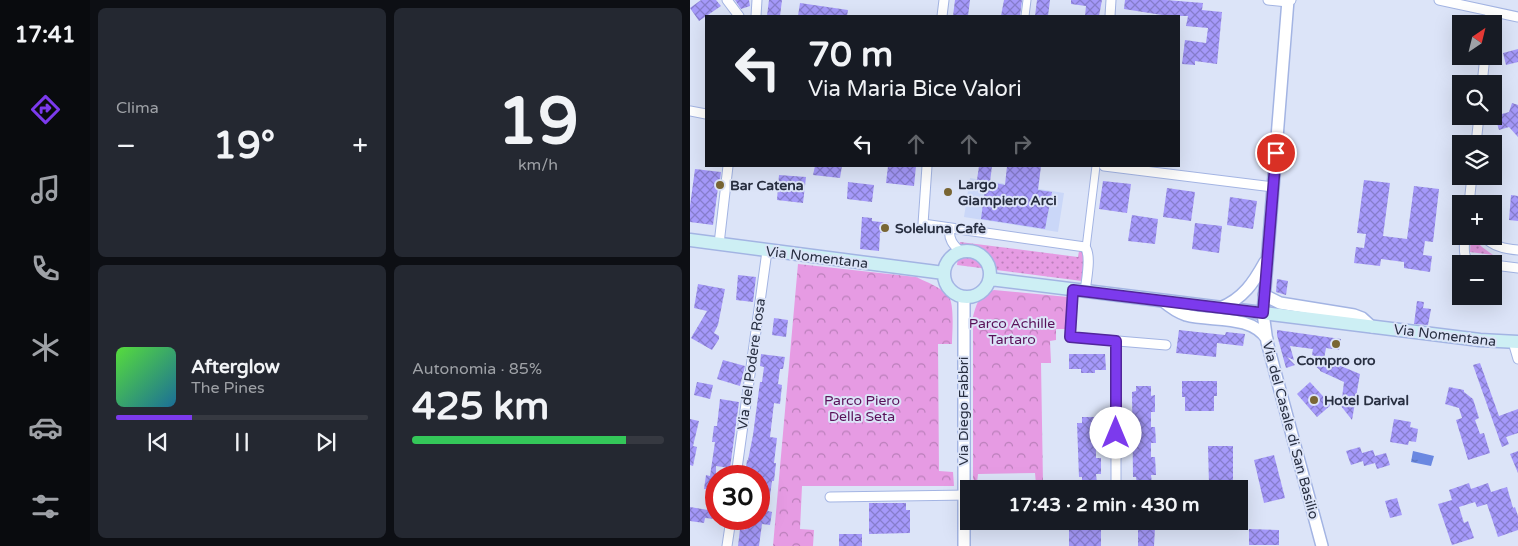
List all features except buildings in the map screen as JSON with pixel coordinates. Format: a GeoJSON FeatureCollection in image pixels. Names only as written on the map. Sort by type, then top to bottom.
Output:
{"type":"FeatureCollection","features":[{"type":"Feature","properties":{"kind":"main road","name":"Via Nomentana"},"geometry":{"type":"LineString","coordinates":[[690,240],[944,273]]}},
{"type":"Feature","properties":{"kind":"main road"},"geometry":{"type":"LineString","coordinates":[[960,252],[972,252],[982,256],[988,265],[990,279],[987,287],[974,296],[964,297],[958,295],[946,284],[944,273],[948,262],[955,254],[960,252]]}},
{"type":"Feature","properties":{"kind":"main road","name":"Via Nomentana"},"geometry":{"type":"LineString","coordinates":[[990,279],[1480,340],[1515,342]]}},
{"type":"Feature","properties":{"kind":"street"},"geometry":{"type":"LineString","coordinates":[[727,0],[738,15]]}},
{"type":"Feature","properties":{"kind":"street"},"geometry":{"type":"LineString","coordinates":[[756,15],[757,0]]}},
{"type":"Feature","properties":{"kind":"street"},"geometry":{"type":"LineString","coordinates":[[942,15],[944,0]]}},
{"type":"Feature","properties":{"kind":"street"},"geometry":{"type":"LineString","coordinates":[[1025,15],[1027,0]]}},
{"type":"Feature","properties":{"kind":"street"},"geometry":{"type":"LineString","coordinates":[[1110,15],[1111,0]]}},
{"type":"Feature","properties":{"kind":"street"},"geometry":{"type":"LineString","coordinates":[[1268,0],[1289,1]]}},
{"type":"Feature","properties":{"kind":"street"},"geometry":{"type":"LineString","coordinates":[[1439,0],[1518,17]]}},
{"type":"Feature","properties":{"kind":"street","name":"Via del Casale di San Basilio"},"geometry":{"type":"LineString","coordinates":[[1289,1],[1263,313],[1267,339],[1322,546]]}},
{"type":"Feature","properties":{"kind":"street"},"geometry":{"type":"LineString","coordinates":[[1489,15],[1490,11]]}},
{"type":"Feature","properties":{"kind":"street"},"geometry":{"type":"LineString","coordinates":[[690,111],[705,114]]}},
{"type":"Feature","properties":{"kind":"street"},"geometry":{"type":"LineString","coordinates":[[719,244],[728,167]]}},
{"type":"Feature","properties":{"kind":"street"},"geometry":{"type":"LineString","coordinates":[[927,167],[922,224],[1079,245],[1086,248]]}},
{"type":"Feature","properties":{"kind":"street"},"geometry":{"type":"LineString","coordinates":[[1096,167],[1086,248],[1088,261],[1079,291],[1070,337],[1166,345]]}},
{"type":"Feature","properties":{"kind":"street"},"geometry":{"type":"LineString","coordinates":[[1113,167],[1273,187]]}},
{"type":"Feature","properties":{"kind":"street"},"geometry":{"type":"LineString","coordinates":[[950,228],[950,240],[960,252]]}},
{"type":"Feature","properties":{"kind":"street"},"geometry":{"type":"LineString","coordinates":[[1495,245],[1518,250]]}},
{"type":"Feature","properties":{"kind":"street","name":"Via del Podere Rosa"},"geometry":{"type":"LineString","coordinates":[[738,465],[767,251]]}},
{"type":"Feature","properties":{"kind":"street"},"geometry":{"type":"LineString","coordinates":[[1220,308],[1233,302],[1247,290],[1267,258]]}},
{"type":"Feature","properties":{"kind":"street"},"geometry":{"type":"LineString","coordinates":[[1502,266],[1518,268]]}},
{"type":"Feature","properties":{"kind":"street","name":"Via Nomentana"},"geometry":{"type":"LineString","coordinates":[[1264,295],[1277,302],[1357,316],[1372,327]]}},
{"type":"Feature","properties":{"kind":"street","name":"Via Diego Fabbri"},"geometry":{"type":"LineString","coordinates":[[964,297],[966,480]]}},
{"type":"Feature","properties":{"kind":"street","name":"Via Nomentana"},"geometry":{"type":"LineString","coordinates":[[1162,301],[1175,311],[1186,315],[1248,324],[1261,331],[1267,339]]}},
{"type":"Feature","properties":{"kind":"street"},"geometry":{"type":"LineString","coordinates":[[1116,341],[1116,480]]}},
{"type":"Feature","properties":{"kind":"street"},"geometry":{"type":"LineString","coordinates":[[1515,342],[1518,359]]}},
{"type":"Feature","properties":{"kind":"street"},"geometry":{"type":"LineString","coordinates":[[830,497],[960,495]]}},
{"type":"Feature","properties":{"kind":"street"},"geometry":{"type":"LineString","coordinates":[[727,546],[729,530]]}},
{"type":"Feature","properties":{"kind":"street","name":"Via Diego Fabbri"},"geometry":{"type":"LineString","coordinates":[[964,546],[965,530]]}},
{"type":"Feature","properties":{"kind":"shaded area"},"geometry":{"type":"Polygon","coordinates":[[[970,178],[1064,193],[1058,232],[964,217],[970,178]]]}},
{"type":"Feature","properties":{"kind":"green space"},"geometry":{"type":"Polygon","coordinates":[[[960,242],[1078,257],[1079,251],[1084,251],[1082,281],[957,265],[960,242]]]}},
{"type":"Feature","properties":{"kind":"green space"},"geometry":{"type":"Polygon","coordinates":[[[1470,245],[1480,245],[1493,255],[1470,252],[1470,245]]]}},
{"type":"Feature","properties":{"kind":"green space","name":"Parco Piero Della Seta"},"geometry":{"type":"Polygon","coordinates":[[[798,264],[916,277],[948,295],[952,305],[952,344],[938,344],[939,471],[953,472],[954,486],[802,486],[800,529],[814,530],[813,546],[773,546],[798,264]]]}},
{"type":"Feature","properties":{"kind":"green space","name":"Parco Achille Tartaro"},"geometry":{"type":"Polygon","coordinates":[[[994,290],[1068,297],[1066,329],[1056,329],[1056,340],[1050,341],[1051,363],[1041,363],[1043,480],[1036,480],[1035,473],[978,474],[977,480],[973,479],[973,317],[979,300],[985,294],[994,290]]]}},
{"type":"Feature","properties":{"kind":"water"},"geometry":{"type":"Polygon","coordinates":[[[1413,451],[1434,456],[1431,466],[1411,462],[1413,451]]]}},
{"type":"Feature","properties":{"kind":"place","name":"Bar Catena"},"geometry":{"type":"Point","coordinates":[720,185]}},
{"type":"Feature","properties":{"kind":"place","name":"Largo Giampiero Arci"},"geometry":{"type":"Point","coordinates":[948,192]}},
{"type":"Feature","properties":{"kind":"place","name":"Soleluna Cafè"},"geometry":{"type":"Point","coordinates":[885,228]}},
{"type":"Feature","properties":{"kind":"place","name":"Compro oro"},"geometry":{"type":"Point","coordinates":[1336,344]}},
{"type":"Feature","properties":{"kind":"place","name":"Hotel Darival"},"geometry":{"type":"Point","coordinates":[1314,400]}},
{"type":"Feature","properties":{"kind":"route"},"geometry":{"type":"LineString","coordinates":[[1116,433],[1116,341],[1070,337],[1073,290],[1263,313],[1276,153]]}}]}
